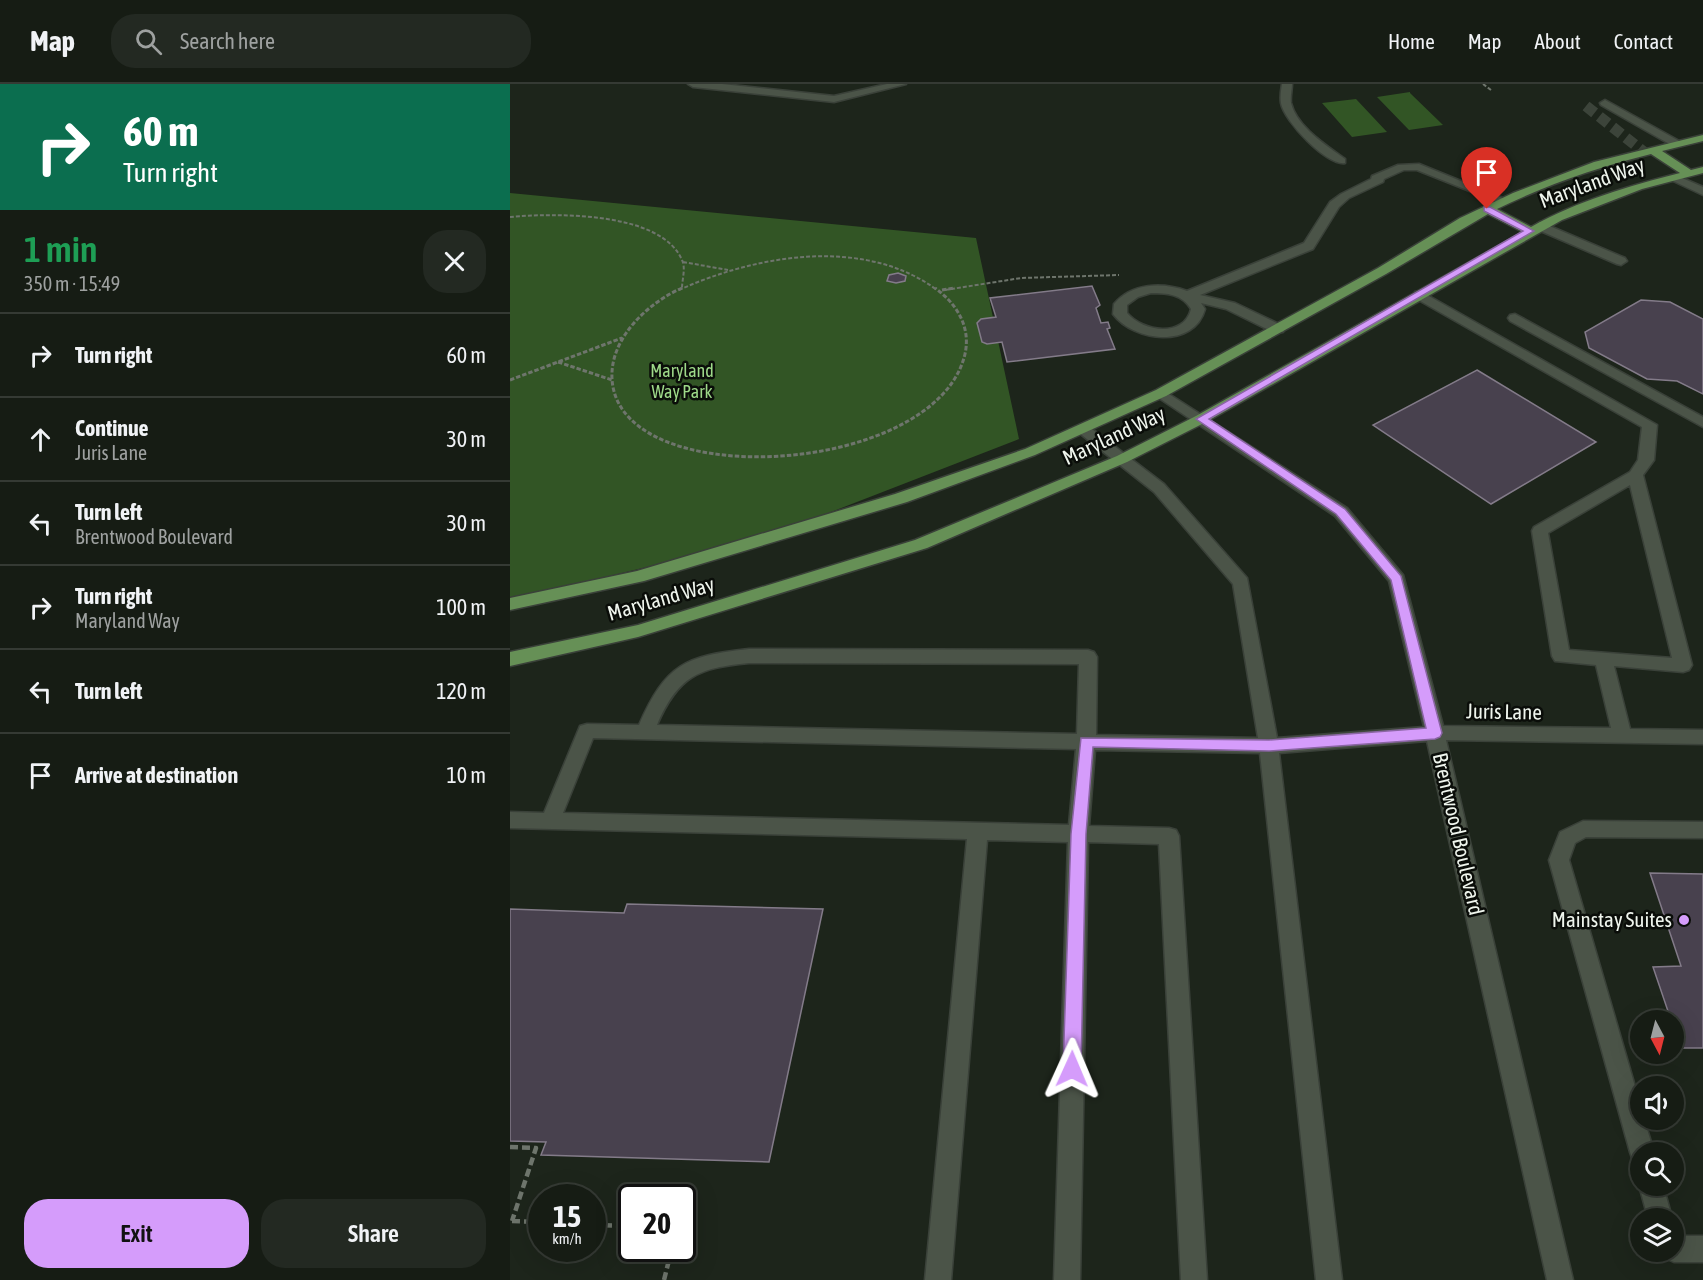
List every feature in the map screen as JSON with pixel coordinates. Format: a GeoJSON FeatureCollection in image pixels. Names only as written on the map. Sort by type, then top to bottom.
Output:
{"type":"FeatureCollection","features":[{"type":"Feature","properties":{"kind":"main road","name":"Maryland Way"},"geometry":{"type":"LineString","coordinates":[[510,604],[638,577],[879,504],[1030,452],[1161,393],[1504,201],[1598,164],[1703,138]]}},
{"type":"Feature","properties":{"kind":"main road"},"geometry":{"type":"LineString","coordinates":[[1652,150],[1699,172]]}},
{"type":"Feature","properties":{"kind":"main road","name":"Maryland Way"},"geometry":{"type":"LineString","coordinates":[[510,659],[638,631],[921,544],[1122,459],[1201,419],[1558,217],[1638,187],[1699,172]]}},
{"type":"Feature","properties":{"kind":"main road"},"geometry":{"type":"LineString","coordinates":[[1487,209],[1535,229]]}},
{"type":"Feature","properties":{"kind":"street"},"geometry":{"type":"LineString","coordinates":[[693,84],[834,99],[901,84]]}},
{"type":"Feature","properties":{"kind":"street"},"geometry":{"type":"LineString","coordinates":[[1287,84],[1286,103],[1295,120],[1322,148],[1341,161]]}},
{"type":"Feature","properties":{"kind":"street"},"geometry":{"type":"LineString","coordinates":[[1605,103],[1677,144]]}},
{"type":"Feature","properties":{"kind":"street"},"geometry":{"type":"LineString","coordinates":[[1186,296],[1309,246],[1334,205],[1345,196],[1395,170],[1410,166],[1424,168],[1504,201]]}},
{"type":"Feature","properties":{"kind":"street"},"geometry":{"type":"LineString","coordinates":[[1675,178],[1703,192]]}},
{"type":"Feature","properties":{"kind":"street"},"geometry":{"type":"LineString","coordinates":[[1535,229],[1621,261]]}},
{"type":"Feature","properties":{"kind":"street"},"geometry":{"type":"LineString","coordinates":[[1186,296],[1196,304],[1198,315],[1193,323],[1181,329],[1166,332],[1146,331],[1126,323],[1120,314],[1121,304],[1126,299],[1139,292],[1162,290],[1230,306],[1278,328]]}},
{"type":"Feature","properties":{"kind":"street"},"geometry":{"type":"LineString","coordinates":[[1420,295],[1650,425],[1646,460],[1635,474],[1540,531],[1561,656],[1683,665],[1635,474]]}},
{"type":"Feature","properties":{"kind":"street"},"geometry":{"type":"LineString","coordinates":[[1515,318],[1703,423]]}},
{"type":"Feature","properties":{"kind":"street","name":"Brentwood Boulevard"},"geometry":{"type":"LineString","coordinates":[[1161,393],[1341,512],[1397,579],[1435,733],[1560,1280]]}},
{"type":"Feature","properties":{"kind":"street"},"geometry":{"type":"LineString","coordinates":[[1083,429],[1159,489],[1241,582],[1269,746],[1329,1280]]}},
{"type":"Feature","properties":{"kind":"street"},"geometry":{"type":"LineString","coordinates":[[645,732],[665,688],[678,675],[696,665],[721,658],[748,656],[1088,657],[1086,742],[1078,834],[1067,1280]]}},
{"type":"Feature","properties":{"kind":"street"},"geometry":{"type":"LineString","coordinates":[[1603,660],[1622,735]]}},
{"type":"Feature","properties":{"kind":"street","name":"Juris Lane"},"geometry":{"type":"LineString","coordinates":[[550,821],[587,730],[1269,746],[1435,733],[1703,737]]}},
{"type":"Feature","properties":{"kind":"street"},"geometry":{"type":"LineString","coordinates":[[510,820],[1169,836],[1194,1280]]}},
{"type":"Feature","properties":{"kind":"street"},"geometry":{"type":"LineString","coordinates":[[1639,1142],[1559,860],[1567,838],[1583,829],[1703,830]]}},
{"type":"Feature","properties":{"kind":"street"},"geometry":{"type":"LineString","coordinates":[[938,1280],[978,833]]}},
{"type":"Feature","properties":{"kind":"street"},"geometry":{"type":"LineString","coordinates":[[1684,1249],[1703,1250]]}},
{"type":"Feature","properties":{"kind":"path"},"geometry":{"type":"LineString","coordinates":[[1483,84],[1491,90]]}},
{"type":"Feature","properties":{"kind":"path"},"geometry":{"type":"LineString","coordinates":[[510,217],[547,215],[585,218],[634,226],[664,238],[683,262],[682,289]]}},
{"type":"Feature","properties":{"kind":"path"},"geometry":{"type":"LineString","coordinates":[[837,257],[873,262],[905,270],[941,290],[956,306],[967,328],[966,353],[960,370],[940,397],[920,412],[885,432],[851,445],[806,455],[759,458],[717,455],[685,448],[653,434],[635,422],[623,408],[612,380],[614,358],[623,338],[649,310],[682,289],[728,270],[782,259],[837,257]]}},
{"type":"Feature","properties":{"kind":"path"},"geometry":{"type":"LineString","coordinates":[[683,262],[728,270]]}},
{"type":"Feature","properties":{"kind":"path"},"geometry":{"type":"LineString","coordinates":[[941,290],[1022,278],[1130,275]]}},
{"type":"Feature","properties":{"kind":"path"},"geometry":{"type":"LineString","coordinates":[[510,380],[623,338]]}},
{"type":"Feature","properties":{"kind":"path"},"geometry":{"type":"LineString","coordinates":[[558,362],[612,380]]}},
{"type":"Feature","properties":{"kind":"path"},"geometry":{"type":"LineString","coordinates":[[510,1147],[536,1148],[511,1221],[528,1222]]}},
{"type":"Feature","properties":{"kind":"path"},"geometry":{"type":"LineString","coordinates":[[664,1280],[668,1262]]}},
{"type":"Feature","properties":{"kind":"green space"},"geometry":{"type":"Polygon","coordinates":[[[1410,92],[1443,125],[1409,130],[1377,97],[1410,92]]]}},
{"type":"Feature","properties":{"kind":"green space"},"geometry":{"type":"Polygon","coordinates":[[[1356,99],[1387,132],[1352,137],[1322,103],[1356,99]]]}},
{"type":"Feature","properties":{"kind":"green space","name":"Maryland Way Park"},"geometry":{"type":"Polygon","coordinates":[[[510,193],[976,238],[1019,439],[759,540],[510,600],[510,193]]]}},
{"type":"Feature","properties":{"kind":"building"},"geometry":{"type":"Polygon","coordinates":[[[898,273],[906,276],[905,281],[896,283],[887,281],[889,275],[898,273]]]}},
{"type":"Feature","properties":{"kind":"building"},"geometry":{"type":"Polygon","coordinates":[[[1092,286],[1100,305],[1096,308],[1101,323],[1108,322],[1110,328],[1107,329],[1115,349],[1007,362],[1002,342],[987,344],[982,342],[977,323],[981,319],[996,317],[990,298],[1092,286]]]}},
{"type":"Feature","properties":{"kind":"building"},"geometry":{"type":"Polygon","coordinates":[[[1641,300],[1670,302],[1703,319],[1703,394],[1677,381],[1647,379],[1589,348],[1585,332],[1641,300]]]}},
{"type":"Feature","properties":{"kind":"building"},"geometry":{"type":"Polygon","coordinates":[[[1477,370],[1596,442],[1491,504],[1373,425],[1477,370]]]}},
{"type":"Feature","properties":{"kind":"building","name":"Mainstay Suites"},"geometry":{"type":"Polygon","coordinates":[[[1650,873],[1703,874],[1703,1048],[1684,1048],[1684,1010],[1668,1010],[1653,967],[1681,966],[1650,873]]]}},
{"type":"Feature","properties":{"kind":"building"},"geometry":{"type":"Polygon","coordinates":[[[627,904],[823,909],[769,1162],[541,1155],[546,1142],[510,1141],[510,909],[624,913],[627,904]]]}},
{"type":"Feature","properties":{"kind":"tunnel"},"geometry":{"type":"LineString","coordinates":[[1586,106],[1644,152]]}},
{"type":"Feature","properties":{"kind":"place","name":"Mainstay Suites"},"geometry":{"type":"Point","coordinates":[1684,920]}},
{"type":"Feature","properties":{"kind":"route"},"geometry":{"type":"LineString","coordinates":[[1072,1069],[1078,834],[1086,742],[1269,746],[1435,733],[1397,579],[1341,512],[1201,419],[1530,231],[1487,209]]}}]}
